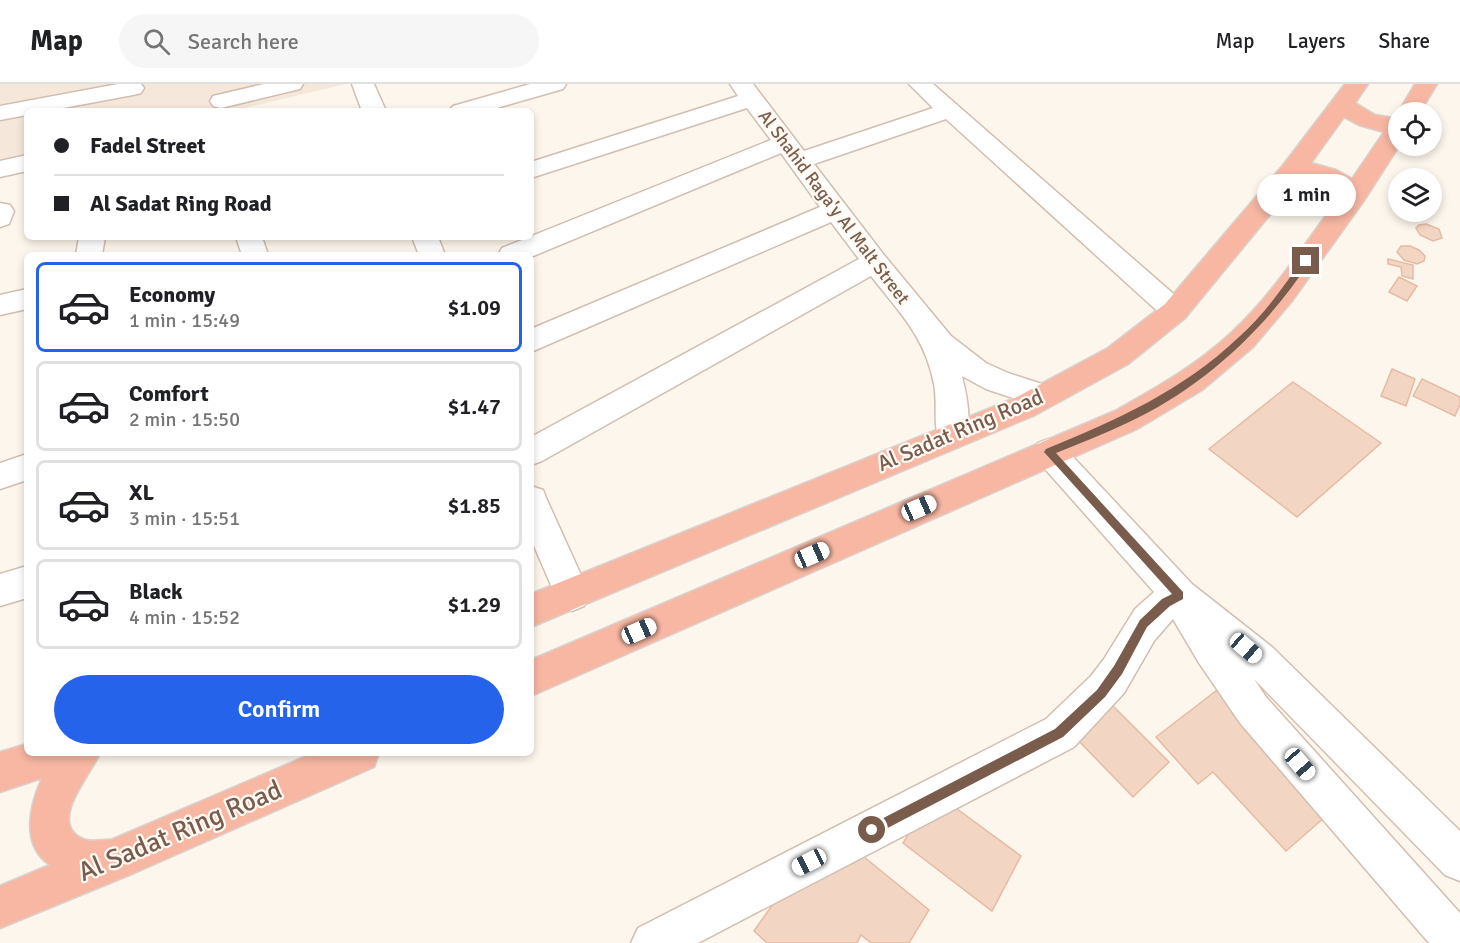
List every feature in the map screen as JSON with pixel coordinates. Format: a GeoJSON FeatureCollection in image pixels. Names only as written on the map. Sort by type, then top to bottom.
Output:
{"type":"FeatureCollection","features":[{"type":"Feature","properties":{"kind":"highway"},"geometry":{"type":"LineString","coordinates":[[1414,102],[1426,84]]}},
{"type":"Feature","properties":{"kind":"highway"},"geometry":{"type":"LineString","coordinates":[[1349,94],[1354,114],[1388,125]]}},
{"type":"Feature","properties":{"kind":"highway","name":"Al Sadat Ring Road"},"geometry":{"type":"LineString","coordinates":[[534,611],[1024,407],[1118,356],[1175,311],[1293,170],[1349,94]]}},
{"type":"Feature","properties":{"kind":"highway"},"geometry":{"type":"LineString","coordinates":[[534,677],[1126,420],[1191,382],[1243,339],[1282,294],[1354,195],[1388,142]]}},
{"type":"Feature","properties":{"kind":"highway"},"geometry":{"type":"LineString","coordinates":[[1293,170],[1306,170],[1335,178],[1347,186],[1354,195]]}},
{"type":"Feature","properties":{"kind":"highway"},"geometry":{"type":"LineString","coordinates":[[0,772],[49,756]]}},
{"type":"Feature","properties":{"kind":"highway"},"geometry":{"type":"LineString","coordinates":[[78,756],[55,789],[50,808],[50,826],[55,842],[66,854],[81,861],[99,862],[119,858]]}},
{"type":"Feature","properties":{"kind":"highway","name":"Al Sadat Ring Road"},"geometry":{"type":"LineString","coordinates":[[0,907],[353,756]]}},
{"type":"Feature","properties":{"kind":"street"},"geometry":{"type":"LineString","coordinates":[[220,98],[292,84]]}},
{"type":"Feature","properties":{"kind":"street"},"geometry":{"type":"LineString","coordinates":[[363,84],[373,108]]}},
{"type":"Feature","properties":{"kind":"street"},"geometry":{"type":"LineString","coordinates":[[471,108],[555,84]]}},
{"type":"Feature","properties":{"kind":"street"},"geometry":{"type":"LineString","coordinates":[[920,84],[1175,311]]}},
{"type":"Feature","properties":{"kind":"street"},"geometry":{"type":"LineString","coordinates":[[534,169],[745,88]]}},
{"type":"Feature","properties":{"kind":"street","name":"Al Shahid Raga'y Al Malt Street"},"geometry":{"type":"LineString","coordinates":[[745,88],[875,262],[941,344],[976,371],[1019,390],[1043,396]]}},
{"type":"Feature","properties":{"kind":"street"},"geometry":{"type":"LineString","coordinates":[[32,108],[134,92]]}},
{"type":"Feature","properties":{"kind":"street"},"geometry":{"type":"LineString","coordinates":[[0,113],[24,109]]}},
{"type":"Feature","properties":{"kind":"street"},"geometry":{"type":"LineString","coordinates":[[520,252],[792,152],[950,110]]}},
{"type":"Feature","properties":{"kind":"street"},"geometry":{"type":"LineString","coordinates":[[0,169],[24,164]]}},
{"type":"Feature","properties":{"kind":"street"},"geometry":{"type":"LineString","coordinates":[[534,340],[836,210]]}},
{"type":"Feature","properties":{"kind":"street"},"geometry":{"type":"LineString","coordinates":[[534,450],[875,262]]}},
{"type":"Feature","properties":{"kind":"street"},"geometry":{"type":"LineString","coordinates":[[0,305],[24,300]]}},
{"type":"Feature","properties":{"kind":"street","name":"Al Shahid Raga'y Al Malt Street"},"geometry":{"type":"LineString","coordinates":[[928,329],[946,369],[953,412],[952,435]]}},
{"type":"Feature","properties":{"kind":"street"},"geometry":{"type":"LineString","coordinates":[[1049,452],[1180,595],[1233,636],[1266,666],[1460,860]]}},
{"type":"Feature","properties":{"kind":"street"},"geometry":{"type":"LineString","coordinates":[[0,476],[24,467]]}},
{"type":"Feature","properties":{"kind":"street"},"geometry":{"type":"LineString","coordinates":[[534,507],[572,595]]}},
{"type":"Feature","properties":{"kind":"street"},"geometry":{"type":"LineString","coordinates":[[0,590],[24,583]]}},
{"type":"Feature","properties":{"kind":"street"},"geometry":{"type":"LineString","coordinates":[[653,943],[1059,733],[1101,693],[1118,670],[1143,624],[1160,608],[1180,595]]}},
{"type":"Feature","properties":{"kind":"street"},"geometry":{"type":"LineString","coordinates":[[1180,595],[1212,651],[1253,710],[1458,943]]}},
{"type":"Feature","properties":{"kind":"shaded area"},"geometry":{"type":"Polygon","coordinates":[[[0,84],[346,84],[245,108],[24,108],[24,160],[0,166],[0,84]]]}},
{"type":"Feature","properties":{"kind":"building"},"geometry":{"type":"Polygon","coordinates":[[[1426,224],[1439,229],[1442,238],[1433,241],[1420,235],[1416,228],[1426,224]]]}},
{"type":"Feature","properties":{"kind":"building"},"geometry":{"type":"Polygon","coordinates":[[[1401,246],[1410,246],[1419,250],[1425,256],[1424,261],[1417,264],[1404,260],[1397,252],[1401,246]]]}},
{"type":"Feature","properties":{"kind":"building"},"geometry":{"type":"Polygon","coordinates":[[[1388,259],[1413,265],[1413,279],[1402,276],[1401,267],[1388,264],[1388,259]]]}},
{"type":"Feature","properties":{"kind":"building"},"geometry":{"type":"Polygon","coordinates":[[[1399,277],[1417,286],[1407,301],[1389,292],[1399,277]]]}},
{"type":"Feature","properties":{"kind":"building"},"geometry":{"type":"Polygon","coordinates":[[[1392,369],[1415,379],[1406,406],[1381,396],[1392,369]]]}},
{"type":"Feature","properties":{"kind":"building"},"geometry":{"type":"Polygon","coordinates":[[[1422,379],[1460,397],[1460,405],[1455,416],[1413,396],[1422,379]]]}},
{"type":"Feature","properties":{"kind":"building"},"geometry":{"type":"Polygon","coordinates":[[[1293,382],[1381,443],[1297,517],[1209,449],[1293,382]]]}},
{"type":"Feature","properties":{"kind":"building"},"geometry":{"type":"Polygon","coordinates":[[[1225,684],[1341,803],[1286,851],[1213,772],[1198,784],[1156,737],[1225,684]]]}},
{"type":"Feature","properties":{"kind":"building"},"geometry":{"type":"Polygon","coordinates":[[[1110,703],[1169,762],[1133,797],[1073,735],[1110,703]]]}},
{"type":"Feature","properties":{"kind":"building"},"geometry":{"type":"Polygon","coordinates":[[[934,792],[1021,856],[992,911],[903,843],[934,792]]]}},
{"type":"Feature","properties":{"kind":"building"},"geometry":{"type":"Polygon","coordinates":[[[853,848],[929,910],[909,943],[871,943],[861,935],[857,943],[767,943],[754,931],[787,884],[853,848]]]}},
{"type":"Feature","properties":{"kind":"route"},"geometry":{"type":"LineString","coordinates":[[872,830],[1059,733],[1082,714],[1101,693],[1118,670],[1143,624],[1166,603],[1180,595],[1049,452],[1126,420],[1191,382],[1243,339],[1282,294],[1306,261]]}}]}
